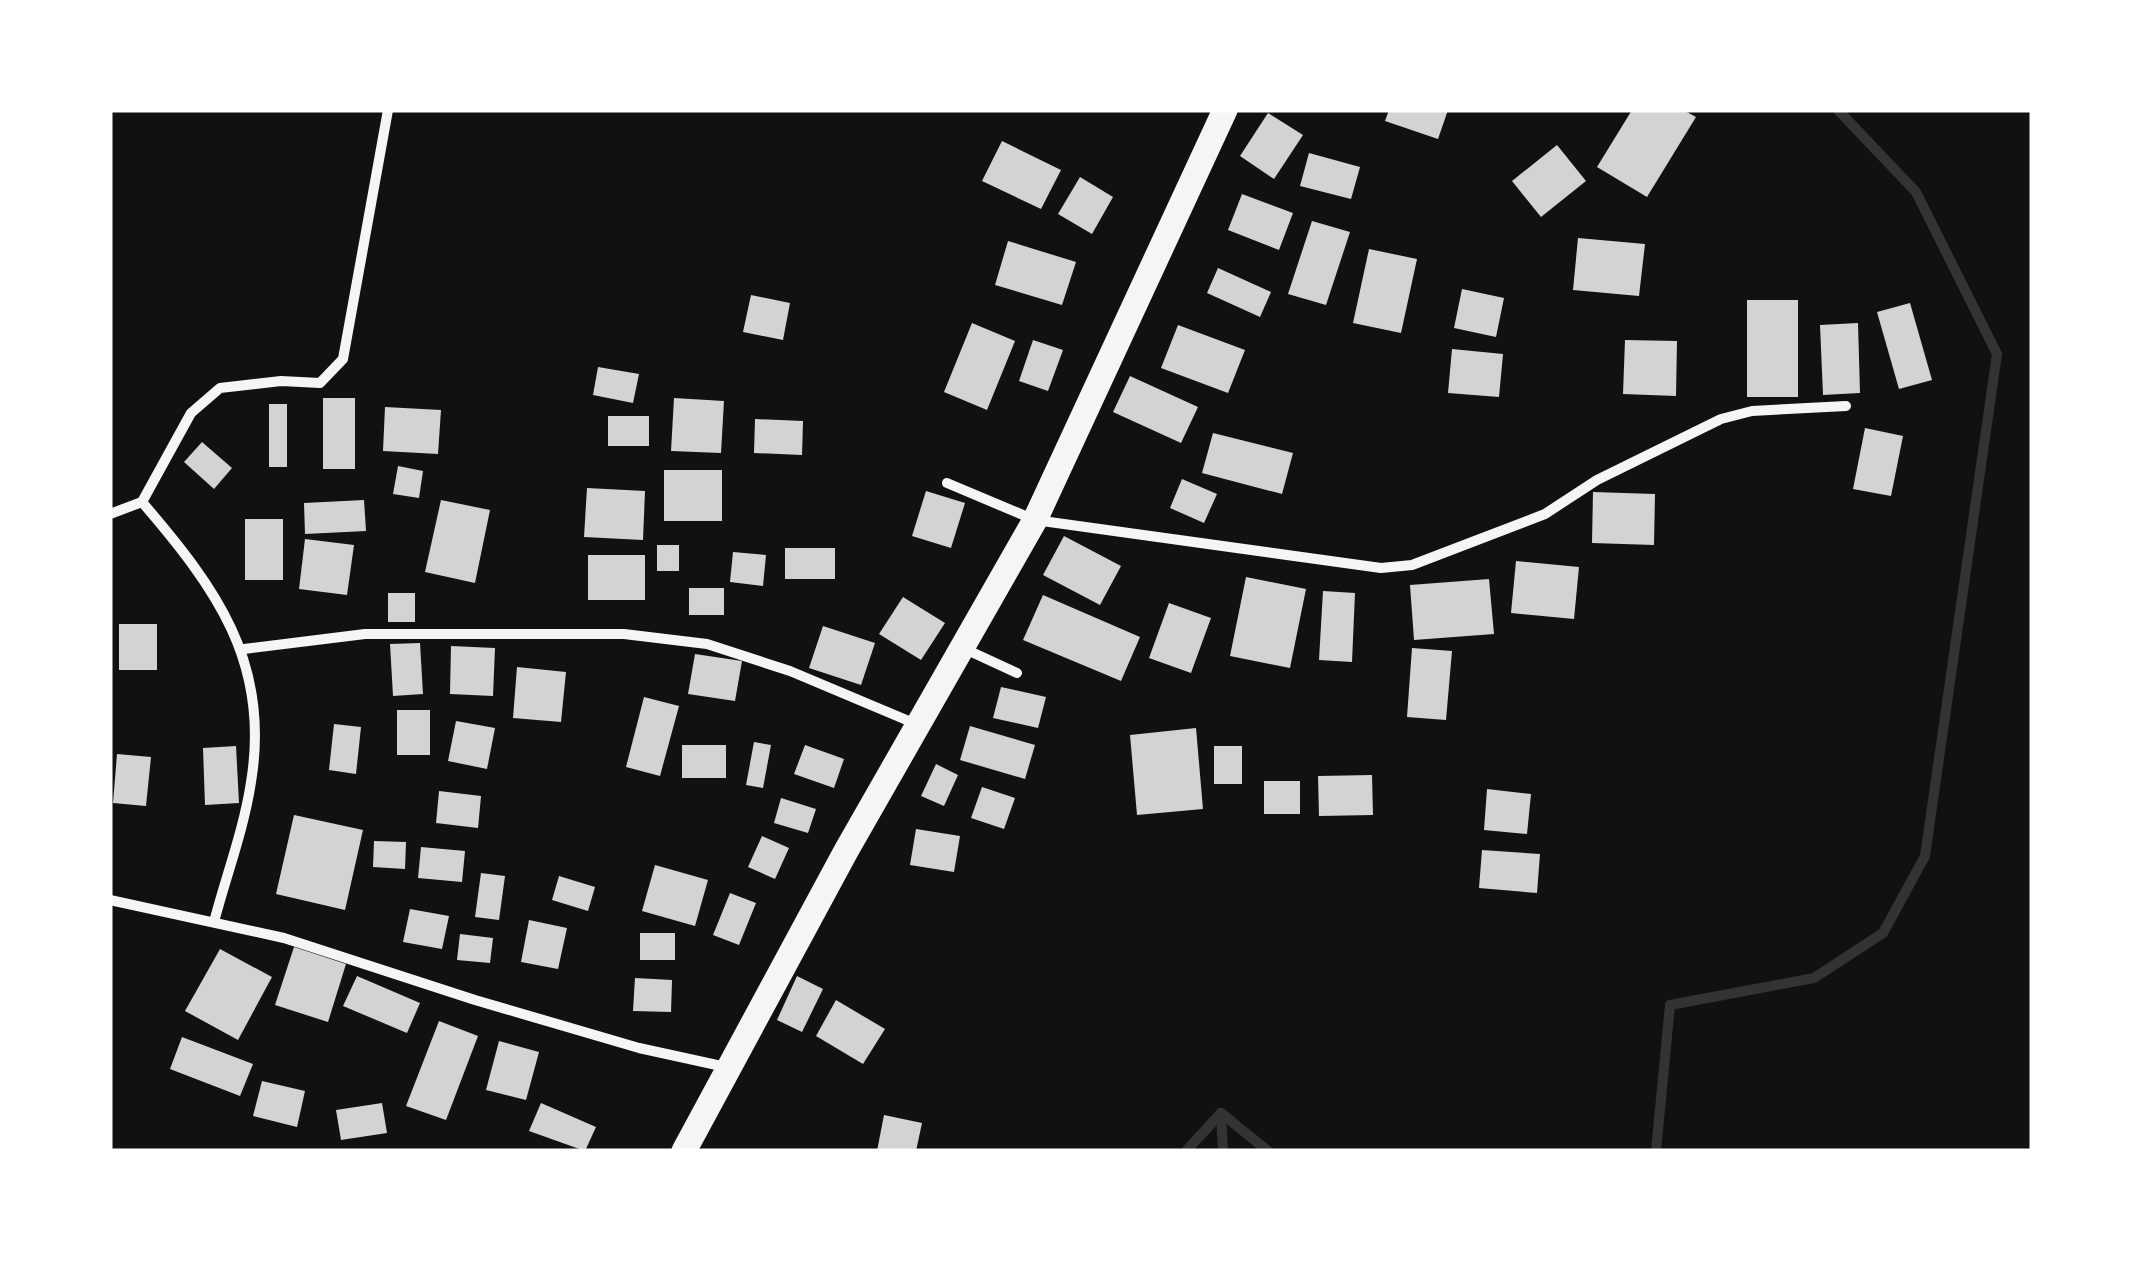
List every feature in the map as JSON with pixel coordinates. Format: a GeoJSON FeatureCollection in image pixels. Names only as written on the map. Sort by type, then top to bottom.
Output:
{"type":"FeatureCollection","features":[{"type":"Feature","properties":{"kind":"main road"},"geometry":{"type":"LineString","coordinates":[[684,1151],[1035,520],[1225,110]]}},
{"type":"Feature","properties":{"kind":"street"},"geometry":{"type":"LineString","coordinates":[[110,514],[142,502],[191,412],[220,388],[281,380],[320,383],[343,359],[388,110]]}},
{"type":"Feature","properties":{"kind":"street"},"geometry":{"type":"LineString","coordinates":[[948,483],[1035,520],[1337,565],[1412,565],[1545,514],[1598,480],[1721,419],[1752,411],[1846,406]]}},
{"type":"Feature","properties":{"kind":"street"},"geometry":{"type":"LineString","coordinates":[[142,502],[200,570],[244,649],[254,728],[252,782],[214,922]]}},
{"type":"Feature","properties":{"kind":"street"},"geometry":{"type":"LineString","coordinates":[[244,649],[365,634],[624,634],[707,644],[790,671],[920,726]]}},
{"type":"Feature","properties":{"kind":"street"},"geometry":{"type":"LineString","coordinates":[[964,649],[1017,673]]}},
{"type":"Feature","properties":{"kind":"street"},"geometry":{"type":"LineString","coordinates":[[110,900],[284,938],[639,1048],[729,1068]]}},
{"type":"Feature","properties":{"kind":"building"},"geometry":{"type":"Polygon","coordinates":[[[1389,110],[1448,110],[1438,139],[1385,121],[1389,110]]]}},
{"type":"Feature","properties":{"kind":"building"},"geometry":{"type":"Polygon","coordinates":[[[1632,110],[1683,110],[1696,117],[1647,197],[1597,167],[1632,110]]]}},
{"type":"Feature","properties":{"kind":"building"},"geometry":{"type":"Polygon","coordinates":[[[1268,113],[1303,135],[1274,179],[1240,156],[1268,113]]]}},
{"type":"Feature","properties":{"kind":"building"},"geometry":{"type":"Polygon","coordinates":[[[1002,141],[1061,170],[1041,209],[982,181],[1002,141]]]}},
{"type":"Feature","properties":{"kind":"building"},"geometry":{"type":"Polygon","coordinates":[[[1557,145],[1586,181],[1541,217],[1512,181],[1557,145]]]}},
{"type":"Feature","properties":{"kind":"building"},"geometry":{"type":"Polygon","coordinates":[[[1309,153],[1360,167],[1351,199],[1300,186],[1309,153]]]}},
{"type":"Feature","properties":{"kind":"building"},"geometry":{"type":"Polygon","coordinates":[[[1080,177],[1113,197],[1092,234],[1058,214],[1080,177]]]}},
{"type":"Feature","properties":{"kind":"building"},"geometry":{"type":"Polygon","coordinates":[[[1242,194],[1293,213],[1279,250],[1228,230],[1242,194]]]}},
{"type":"Feature","properties":{"kind":"building"},"geometry":{"type":"Polygon","coordinates":[[[1312,221],[1350,232],[1326,305],[1288,294],[1312,221]]]}},
{"type":"Feature","properties":{"kind":"building"},"geometry":{"type":"Polygon","coordinates":[[[1578,238],[1645,244],[1639,296],[1573,290],[1578,238]]]}},
{"type":"Feature","properties":{"kind":"building"},"geometry":{"type":"Polygon","coordinates":[[[1008,241],[1076,262],[1062,305],[995,285],[1008,241]]]}},
{"type":"Feature","properties":{"kind":"building"},"geometry":{"type":"Polygon","coordinates":[[[1369,249],[1417,259],[1401,333],[1353,323],[1369,249]]]}},
{"type":"Feature","properties":{"kind":"building"},"geometry":{"type":"Polygon","coordinates":[[[1218,268],[1271,292],[1260,317],[1207,293],[1218,268]]]}},
{"type":"Feature","properties":{"kind":"building"},"geometry":{"type":"Polygon","coordinates":[[[1462,289],[1504,298],[1496,337],[1454,328],[1462,289]]]}},
{"type":"Feature","properties":{"kind":"building"},"geometry":{"type":"Polygon","coordinates":[[[751,295],[790,303],[783,340],[743,332],[751,295]]]}},
{"type":"Feature","properties":{"kind":"building"},"geometry":{"type":"Polygon","coordinates":[[[1747,300],[1798,300],[1798,397],[1747,397],[1747,300]]]}},
{"type":"Feature","properties":{"kind":"building"},"geometry":{"type":"Polygon","coordinates":[[[1910,303],[1932,380],[1899,389],[1877,312],[1910,303]]]}},
{"type":"Feature","properties":{"kind":"building"},"geometry":{"type":"Polygon","coordinates":[[[972,323],[1015,341],[987,410],[944,392],[972,323]]]}},
{"type":"Feature","properties":{"kind":"building"},"geometry":{"type":"Polygon","coordinates":[[[1858,323],[1860,393],[1823,395],[1820,325],[1858,323]]]}},
{"type":"Feature","properties":{"kind":"building"},"geometry":{"type":"Polygon","coordinates":[[[1178,325],[1245,350],[1228,393],[1161,368],[1178,325]]]}},
{"type":"Feature","properties":{"kind":"building"},"geometry":{"type":"Polygon","coordinates":[[[1033,340],[1063,350],[1048,391],[1019,381],[1033,340]]]}},
{"type":"Feature","properties":{"kind":"building"},"geometry":{"type":"Polygon","coordinates":[[[1625,340],[1677,341],[1676,396],[1623,394],[1625,340]]]}},
{"type":"Feature","properties":{"kind":"building"},"geometry":{"type":"Polygon","coordinates":[[[1452,349],[1503,354],[1499,397],[1448,393],[1452,349]]]}},
{"type":"Feature","properties":{"kind":"building"},"geometry":{"type":"Polygon","coordinates":[[[598,367],[639,374],[633,403],[593,395],[598,367]]]}},
{"type":"Feature","properties":{"kind":"building"},"geometry":{"type":"Polygon","coordinates":[[[1130,376],[1198,407],[1181,443],[1113,412],[1130,376]]]}},
{"type":"Feature","properties":{"kind":"building"},"geometry":{"type":"Polygon","coordinates":[[[323,398],[355,398],[355,469],[323,469],[323,398]]]}},
{"type":"Feature","properties":{"kind":"building"},"geometry":{"type":"Polygon","coordinates":[[[674,398],[724,401],[721,453],[671,451],[674,398]]]}},
{"type":"Feature","properties":{"kind":"building"},"geometry":{"type":"Polygon","coordinates":[[[269,404],[287,404],[287,467],[269,467],[269,404]]]}},
{"type":"Feature","properties":{"kind":"building"},"geometry":{"type":"Polygon","coordinates":[[[385,407],[441,410],[438,454],[383,451],[385,407]]]}},
{"type":"Feature","properties":{"kind":"building"},"geometry":{"type":"Polygon","coordinates":[[[608,416],[649,416],[649,446],[608,446],[608,416]]]}},
{"type":"Feature","properties":{"kind":"building"},"geometry":{"type":"Polygon","coordinates":[[[755,419],[803,421],[802,455],[754,453],[755,419]]]}},
{"type":"Feature","properties":{"kind":"building"},"geometry":{"type":"Polygon","coordinates":[[[1865,428],[1903,436],[1891,496],[1853,489],[1865,428]]]}},
{"type":"Feature","properties":{"kind":"building"},"geometry":{"type":"Polygon","coordinates":[[[1213,433],[1293,453],[1282,494],[1202,473],[1213,433]]]}},
{"type":"Feature","properties":{"kind":"building"},"geometry":{"type":"Polygon","coordinates":[[[202,442],[232,468],[214,489],[184,462],[202,442]]]}},
{"type":"Feature","properties":{"kind":"building"},"geometry":{"type":"Polygon","coordinates":[[[398,466],[423,471],[419,498],[393,494],[398,466]]]}},
{"type":"Feature","properties":{"kind":"building"},"geometry":{"type":"Polygon","coordinates":[[[664,470],[722,470],[722,521],[664,521],[664,470]]]}},
{"type":"Feature","properties":{"kind":"building"},"geometry":{"type":"Polygon","coordinates":[[[1182,479],[1217,494],[1204,523],[1170,508],[1182,479]]]}},
{"type":"Feature","properties":{"kind":"building"},"geometry":{"type":"Polygon","coordinates":[[[587,488],[645,491],[643,540],[584,537],[587,488]]]}},
{"type":"Feature","properties":{"kind":"building"},"geometry":{"type":"Polygon","coordinates":[[[926,491],[965,503],[951,548],[912,536],[926,491]]]}},
{"type":"Feature","properties":{"kind":"building"},"geometry":{"type":"Polygon","coordinates":[[[1593,492],[1655,494],[1654,545],[1592,543],[1593,492]]]}},
{"type":"Feature","properties":{"kind":"building"},"geometry":{"type":"Polygon","coordinates":[[[364,500],[366,531],[305,534],[304,503],[364,500]]]}},
{"type":"Feature","properties":{"kind":"building"},"geometry":{"type":"Polygon","coordinates":[[[441,500],[490,510],[475,583],[425,572],[441,500]]]}},
{"type":"Feature","properties":{"kind":"building"},"geometry":{"type":"Polygon","coordinates":[[[245,519],[283,519],[283,580],[245,580],[245,519]]]}},
{"type":"Feature","properties":{"kind":"building"},"geometry":{"type":"Polygon","coordinates":[[[1064,536],[1121,566],[1100,605],[1043,575],[1064,536]]]}},
{"type":"Feature","properties":{"kind":"building"},"geometry":{"type":"Polygon","coordinates":[[[305,539],[354,545],[347,595],[299,589],[305,539]]]}},
{"type":"Feature","properties":{"kind":"building"},"geometry":{"type":"Polygon","coordinates":[[[657,545],[679,545],[679,571],[657,571],[657,545]]]}},
{"type":"Feature","properties":{"kind":"building"},"geometry":{"type":"Polygon","coordinates":[[[785,548],[835,548],[835,579],[785,579],[785,548]]]}},
{"type":"Feature","properties":{"kind":"building"},"geometry":{"type":"Polygon","coordinates":[[[733,552],[766,555],[763,586],[730,582],[733,552]]]}},
{"type":"Feature","properties":{"kind":"building"},"geometry":{"type":"Polygon","coordinates":[[[588,555],[645,555],[645,600],[588,600],[588,555]]]}},
{"type":"Feature","properties":{"kind":"building"},"geometry":{"type":"Polygon","coordinates":[[[1516,561],[1579,567],[1574,619],[1511,613],[1516,561]]]}},
{"type":"Feature","properties":{"kind":"building"},"geometry":{"type":"Polygon","coordinates":[[[1246,577],[1306,589],[1290,668],[1230,656],[1246,577]]]}},
{"type":"Feature","properties":{"kind":"building"},"geometry":{"type":"Polygon","coordinates":[[[1489,579],[1494,634],[1414,640],[1410,585],[1489,579]]]}},
{"type":"Feature","properties":{"kind":"building"},"geometry":{"type":"Polygon","coordinates":[[[689,588],[724,588],[724,615],[689,615],[689,588]]]}},
{"type":"Feature","properties":{"kind":"building"},"geometry":{"type":"Polygon","coordinates":[[[1323,591],[1355,593],[1352,662],[1319,660],[1323,591]]]}},
{"type":"Feature","properties":{"kind":"building"},"geometry":{"type":"Polygon","coordinates":[[[388,593],[415,593],[415,622],[388,622],[388,593]]]}},
{"type":"Feature","properties":{"kind":"building"},"geometry":{"type":"Polygon","coordinates":[[[1043,595],[1140,637],[1121,681],[1023,640],[1043,595]]]}},
{"type":"Feature","properties":{"kind":"building"},"geometry":{"type":"Polygon","coordinates":[[[903,597],[945,623],[921,660],[879,634],[903,597]]]}},
{"type":"Feature","properties":{"kind":"building"},"geometry":{"type":"Polygon","coordinates":[[[1169,603],[1211,618],[1191,673],[1149,658],[1169,603]]]}},
{"type":"Feature","properties":{"kind":"building"},"geometry":{"type":"Polygon","coordinates":[[[119,624],[157,624],[157,670],[119,670],[119,624]]]}},
{"type":"Feature","properties":{"kind":"building"},"geometry":{"type":"Polygon","coordinates":[[[823,626],[875,643],[861,685],[809,668],[823,626]]]}},
{"type":"Feature","properties":{"kind":"building"},"geometry":{"type":"Polygon","coordinates":[[[420,643],[423,694],[393,696],[390,644],[420,643]]]}},
{"type":"Feature","properties":{"kind":"building"},"geometry":{"type":"Polygon","coordinates":[[[451,646],[495,648],[493,696],[450,694],[451,646]]]}},
{"type":"Feature","properties":{"kind":"building"},"geometry":{"type":"Polygon","coordinates":[[[1412,648],[1452,651],[1446,720],[1407,717],[1412,648]]]}},
{"type":"Feature","properties":{"kind":"building"},"geometry":{"type":"Polygon","coordinates":[[[695,654],[742,661],[735,701],[688,694],[695,654]]]}},
{"type":"Feature","properties":{"kind":"building"},"geometry":{"type":"Polygon","coordinates":[[[517,667],[566,672],[561,722],[513,718],[517,667]]]}},
{"type":"Feature","properties":{"kind":"building"},"geometry":{"type":"Polygon","coordinates":[[[1001,687],[1046,697],[1038,728],[993,718],[1001,687]]]}},
{"type":"Feature","properties":{"kind":"building"},"geometry":{"type":"Polygon","coordinates":[[[644,697],[679,706],[660,776],[626,767],[644,697]]]}},
{"type":"Feature","properties":{"kind":"building"},"geometry":{"type":"Polygon","coordinates":[[[397,710],[430,710],[430,755],[397,755],[397,710]]]}},
{"type":"Feature","properties":{"kind":"building"},"geometry":{"type":"Polygon","coordinates":[[[456,721],[495,728],[487,769],[448,761],[456,721]]]}},
{"type":"Feature","properties":{"kind":"building"},"geometry":{"type":"Polygon","coordinates":[[[334,724],[361,727],[356,774],[329,770],[334,724]]]}},
{"type":"Feature","properties":{"kind":"building"},"geometry":{"type":"Polygon","coordinates":[[[970,726],[1035,745],[1025,779],[960,760],[970,726]]]}},
{"type":"Feature","properties":{"kind":"building"},"geometry":{"type":"Polygon","coordinates":[[[1196,728],[1203,809],[1137,815],[1130,735],[1196,728]]]}},
{"type":"Feature","properties":{"kind":"building"},"geometry":{"type":"Polygon","coordinates":[[[754,742],[771,745],[763,788],[746,785],[754,742]]]}},
{"type":"Feature","properties":{"kind":"building"},"geometry":{"type":"Polygon","coordinates":[[[682,745],[726,745],[726,778],[682,778],[682,745]]]}},
{"type":"Feature","properties":{"kind":"building"},"geometry":{"type":"Polygon","coordinates":[[[805,745],[844,759],[834,788],[794,774],[805,745]]]}},
{"type":"Feature","properties":{"kind":"building"},"geometry":{"type":"Polygon","coordinates":[[[236,746],[239,803],[205,805],[203,748],[236,746]]]}},
{"type":"Feature","properties":{"kind":"building"},"geometry":{"type":"Polygon","coordinates":[[[1214,746],[1242,746],[1242,784],[1214,784],[1214,746]]]}},
{"type":"Feature","properties":{"kind":"building"},"geometry":{"type":"Polygon","coordinates":[[[117,754],[151,757],[146,806],[113,803],[117,754]]]}},
{"type":"Feature","properties":{"kind":"building"},"geometry":{"type":"Polygon","coordinates":[[[936,764],[958,775],[944,806],[921,796],[936,764]]]}},
{"type":"Feature","properties":{"kind":"building"},"geometry":{"type":"Polygon","coordinates":[[[1372,775],[1373,815],[1319,816],[1318,776],[1372,775]]]}},
{"type":"Feature","properties":{"kind":"building"},"geometry":{"type":"Polygon","coordinates":[[[1264,781],[1300,781],[1300,814],[1264,814],[1264,781]]]}},
{"type":"Feature","properties":{"kind":"building"},"geometry":{"type":"Polygon","coordinates":[[[982,787],[1015,798],[1004,829],[971,818],[982,787]]]}},
{"type":"Feature","properties":{"kind":"building"},"geometry":{"type":"Polygon","coordinates":[[[1487,789],[1531,794],[1527,834],[1484,830],[1487,789]]]}},
{"type":"Feature","properties":{"kind":"building"},"geometry":{"type":"Polygon","coordinates":[[[439,791],[481,796],[478,828],[436,823],[439,791]]]}},
{"type":"Feature","properties":{"kind":"building"},"geometry":{"type":"Polygon","coordinates":[[[781,798],[816,809],[808,833],[774,823],[781,798]]]}},
{"type":"Feature","properties":{"kind":"building"},"geometry":{"type":"Polygon","coordinates":[[[294,815],[363,830],[345,910],[276,894],[294,815]]]}},
{"type":"Feature","properties":{"kind":"building"},"geometry":{"type":"Polygon","coordinates":[[[916,829],[960,836],[954,872],[910,865],[916,829]]]}},
{"type":"Feature","properties":{"kind":"building"},"geometry":{"type":"Polygon","coordinates":[[[762,836],[789,848],[775,879],[748,867],[762,836]]]}},
{"type":"Feature","properties":{"kind":"building"},"geometry":{"type":"Polygon","coordinates":[[[374,841],[406,842],[405,869],[373,867],[374,841]]]}},
{"type":"Feature","properties":{"kind":"building"},"geometry":{"type":"Polygon","coordinates":[[[421,847],[465,851],[462,882],[418,878],[421,847]]]}},
{"type":"Feature","properties":{"kind":"building"},"geometry":{"type":"Polygon","coordinates":[[[1482,850],[1540,854],[1537,893],[1479,888],[1482,850]]]}},
{"type":"Feature","properties":{"kind":"building"},"geometry":{"type":"Polygon","coordinates":[[[655,865],[708,880],[695,926],[642,911],[655,865]]]}},
{"type":"Feature","properties":{"kind":"building"},"geometry":{"type":"Polygon","coordinates":[[[481,873],[505,876],[499,920],[475,917],[481,873]]]}},
{"type":"Feature","properties":{"kind":"building"},"geometry":{"type":"Polygon","coordinates":[[[559,876],[595,887],[588,911],[552,900],[559,876]]]}},
{"type":"Feature","properties":{"kind":"building"},"geometry":{"type":"Polygon","coordinates":[[[730,893],[756,903],[739,945],[713,935],[730,893]]]}},
{"type":"Feature","properties":{"kind":"building"},"geometry":{"type":"Polygon","coordinates":[[[410,909],[449,916],[442,949],[403,942],[410,909]]]}},
{"type":"Feature","properties":{"kind":"building"},"geometry":{"type":"Polygon","coordinates":[[[529,920],[567,928],[558,969],[521,962],[529,920]]]}},
{"type":"Feature","properties":{"kind":"building"},"geometry":{"type":"Polygon","coordinates":[[[640,933],[675,933],[675,960],[640,960],[640,933]]]}},
{"type":"Feature","properties":{"kind":"building"},"geometry":{"type":"Polygon","coordinates":[[[460,934],[493,938],[490,963],[457,960],[460,934]]]}},
{"type":"Feature","properties":{"kind":"building"},"geometry":{"type":"Polygon","coordinates":[[[294,947],[346,964],[328,1022],[275,1005],[294,947]]]}},
{"type":"Feature","properties":{"kind":"building"},"geometry":{"type":"Polygon","coordinates":[[[220,949],[272,977],[238,1040],[185,1011],[220,949]]]}},
{"type":"Feature","properties":{"kind":"building"},"geometry":{"type":"Polygon","coordinates":[[[357,976],[420,1003],[407,1033],[343,1006],[357,976]]]}},
{"type":"Feature","properties":{"kind":"building"},"geometry":{"type":"Polygon","coordinates":[[[797,976],[823,989],[802,1032],[777,1020],[797,976]]]}},
{"type":"Feature","properties":{"kind":"building"},"geometry":{"type":"Polygon","coordinates":[[[635,978],[672,980],[671,1012],[633,1011],[635,978]]]}},
{"type":"Feature","properties":{"kind":"building"},"geometry":{"type":"Polygon","coordinates":[[[836,1000],[885,1029],[863,1064],[816,1036],[836,1000]]]}},
{"type":"Feature","properties":{"kind":"building"},"geometry":{"type":"Polygon","coordinates":[[[439,1021],[478,1036],[446,1120],[406,1106],[439,1021]]]}},
{"type":"Feature","properties":{"kind":"building"},"geometry":{"type":"Polygon","coordinates":[[[182,1037],[253,1064],[240,1096],[170,1069],[182,1037]]]}},
{"type":"Feature","properties":{"kind":"building"},"geometry":{"type":"Polygon","coordinates":[[[499,1041],[539,1052],[526,1100],[486,1090],[499,1041]]]}},
{"type":"Feature","properties":{"kind":"building"},"geometry":{"type":"Polygon","coordinates":[[[262,1081],[305,1091],[297,1127],[253,1116],[262,1081]]]}},
{"type":"Feature","properties":{"kind":"building"},"geometry":{"type":"Polygon","coordinates":[[[382,1103],[387,1133],[341,1140],[336,1110],[382,1103]]]}},
{"type":"Feature","properties":{"kind":"building"},"geometry":{"type":"Polygon","coordinates":[[[541,1103],[596,1127],[585,1151],[529,1131],[541,1103]]]}},
{"type":"Feature","properties":{"kind":"building"},"geometry":{"type":"Polygon","coordinates":[[[884,1115],[922,1123],[916,1151],[877,1151],[884,1115]]]}},
{"type":"Feature","properties":{"kind":"waterway"},"geometry":{"type":"LineString","coordinates":[[1656,1151],[1670,1005],[1814,978],[1883,933],[1925,856],[1997,354],[1916,192],[1838,110]]}},
{"type":"Feature","properties":{"kind":"waterway"},"geometry":{"type":"LineString","coordinates":[[1221,1113],[1268,1151]]}},
{"type":"Feature","properties":{"kind":"waterway"},"geometry":{"type":"LineString","coordinates":[[1221,1113],[1223,1151]]}},
{"type":"Feature","properties":{"kind":"waterway"},"geometry":{"type":"LineString","coordinates":[[1186,1151],[1221,1113]]}}]}
